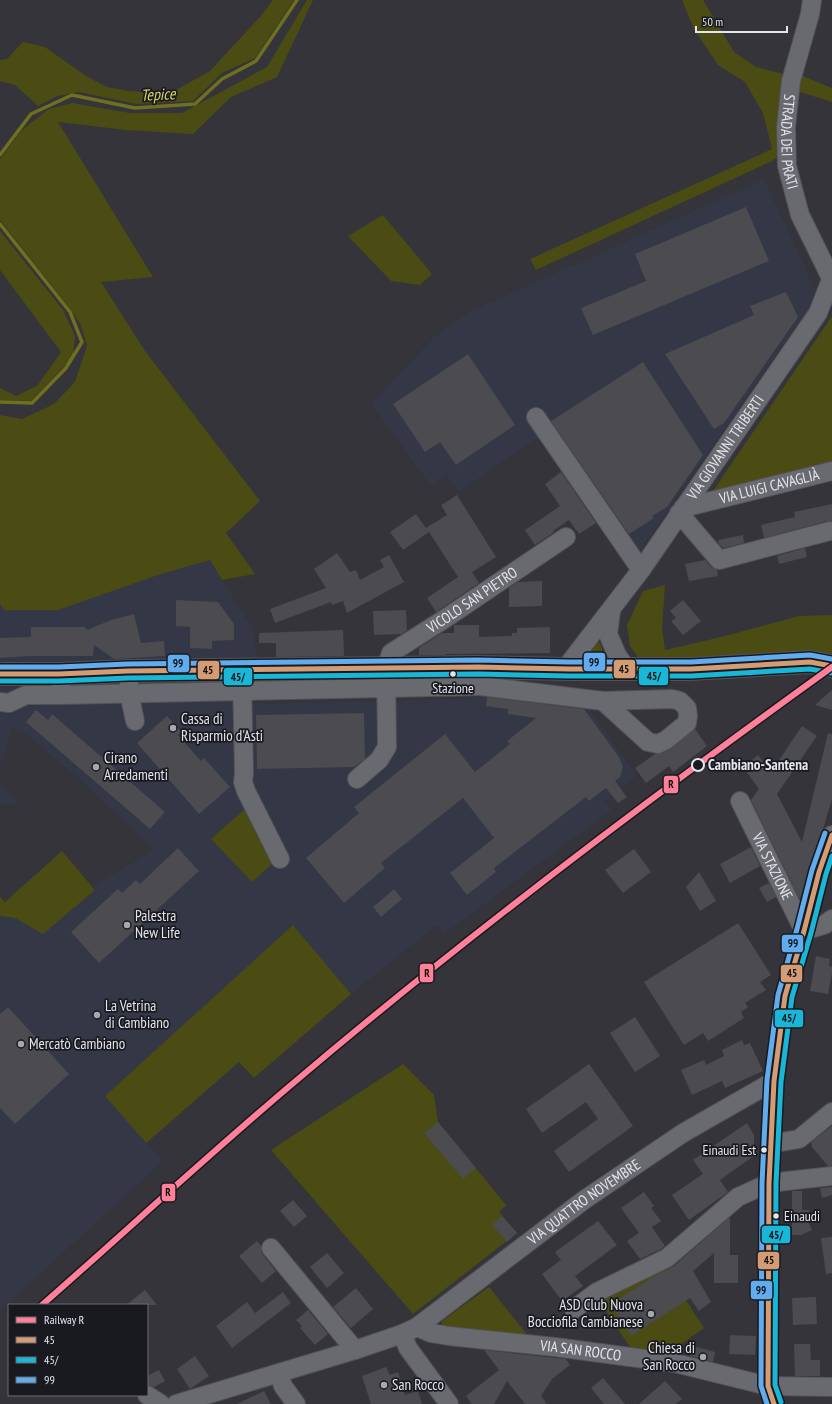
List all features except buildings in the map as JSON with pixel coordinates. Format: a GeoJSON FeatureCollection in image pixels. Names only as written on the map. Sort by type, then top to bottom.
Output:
{"type":"FeatureCollection","features":[{"type":"Feature","properties":{"kind":"main road"},"geometry":{"type":"LineString","coordinates":[[0,674],[59,674],[128,671],[242,680],[479,676],[569,670],[691,669],[810,662],[832,666]]}},
{"type":"Feature","properties":{"kind":"street","name":"STRADA DEI PRATI"},"geometry":{"type":"LineString","coordinates":[[812,0],[810,14],[792,81],[786,127],[787,166],[800,215],[832,278]]}},
{"type":"Feature","properties":{"kind":"street","name":"VIA GIOVANNI TRIBERTI"},"geometry":{"type":"LineString","coordinates":[[569,670],[571,661],[640,570],[818,313],[832,278]]}},
{"type":"Feature","properties":{"kind":"street"},"geometry":{"type":"LineString","coordinates":[[536,417],[640,570]]}},
{"type":"Feature","properties":{"kind":"street","name":"VIA LUIGI CAVAGLIÀ"},"geometry":{"type":"LineString","coordinates":[[681,511],[832,471]]}},
{"type":"Feature","properties":{"kind":"street"},"geometry":{"type":"LineString","coordinates":[[681,511],[720,560],[830,531]]}},
{"type":"Feature","properties":{"kind":"street","name":"VICOLO SAN PIETRO"},"geometry":{"type":"LineString","coordinates":[[386,678],[391,653],[566,537]]}},
{"type":"Feature","properties":{"kind":"street","name":"VIA GIOVANNI TRIBERTI"},"geometry":{"type":"LineString","coordinates":[[611,610],[608,634],[617,655],[628,669]]}},
{"type":"Feature","properties":{"kind":"street"},"geometry":{"type":"LineString","coordinates":[[128,671],[129,693],[135,721]]}},
{"type":"Feature","properties":{"kind":"street"},"geometry":{"type":"LineString","coordinates":[[59,674],[62,696]]}},
{"type":"Feature","properties":{"kind":"street"},"geometry":{"type":"LineString","coordinates":[[479,676],[603,701]]}},
{"type":"Feature","properties":{"kind":"street"},"geometry":{"type":"LineString","coordinates":[[357,779],[379,760],[387,746],[386,678]]}},
{"type":"Feature","properties":{"kind":"street"},"geometry":{"type":"LineString","coordinates":[[0,702],[10,703],[26,695],[62,696],[129,693],[242,680]]}},
{"type":"Feature","properties":{"kind":"street"},"geometry":{"type":"LineString","coordinates":[[242,680],[251,712],[252,771]]}},
{"type":"Feature","properties":{"kind":"street"},"geometry":{"type":"LineString","coordinates":[[242,680],[243,782],[280,859]]}},
{"type":"Feature","properties":{"kind":"street","name":"VIA STAZIONE"},"geometry":{"type":"LineString","coordinates":[[740,801],[804,931]]}},
{"type":"Feature","properties":{"kind":"street"},"geometry":{"type":"LineString","coordinates":[[774,1404],[768,1386],[769,1183],[774,1081],[785,996],[819,872],[832,836]]}},
{"type":"Feature","properties":{"kind":"street"},"geometry":{"type":"LineString","coordinates":[[804,931],[824,924],[832,919]]}},
{"type":"Feature","properties":{"kind":"street","name":"VIA QUATTRO NOVEMBRE"},"geometry":{"type":"LineString","coordinates":[[176,1404],[355,1350],[410,1330],[591,1195],[683,1133],[774,1081]]}},
{"type":"Feature","properties":{"kind":"street"},"geometry":{"type":"LineString","coordinates":[[770,1144],[799,1139],[832,1112]]}},
{"type":"Feature","properties":{"kind":"street"},"geometry":{"type":"LineString","coordinates":[[574,1309],[598,1292],[667,1258],[738,1197],[769,1183],[832,1176]]}},
{"type":"Feature","properties":{"kind":"street"},"geometry":{"type":"LineString","coordinates":[[271,1248],[355,1350]]}},
{"type":"Feature","properties":{"kind":"street"},"geometry":{"type":"LineString","coordinates":[[410,1330],[408,1348],[449,1404]]}},
{"type":"Feature","properties":{"kind":"street","name":"VIA SAN ROCCO"},"geometry":{"type":"LineString","coordinates":[[410,1330],[674,1363],[768,1386],[832,1387]]}},
{"type":"Feature","properties":{"kind":"street"},"geometry":{"type":"LineString","coordinates":[[280,1373],[283,1386],[296,1404]]}},
{"type":"Feature","properties":{"kind":"street"},"geometry":{"type":"LineString","coordinates":[[148,1396],[161,1404]]}},
{"type":"Feature","properties":{"kind":"shaded area"},"geometry":{"type":"Polygon","coordinates":[[[273,0],[294,0],[255,58],[222,73],[193,101],[136,104],[79,92],[57,96],[38,106],[15,85],[0,81],[0,60],[7,59],[23,42],[45,47],[86,76],[107,87],[128,91],[169,94],[210,71],[260,17],[273,0]]]}},
{"type":"Feature","properties":{"kind":"shaded area"},"geometry":{"type":"Polygon","coordinates":[[[307,0],[313,0],[277,77],[231,97],[193,134],[126,130],[58,122],[153,277],[101,282],[145,351],[260,501],[226,533],[255,574],[222,580],[210,560],[158,575],[58,610],[4,610],[0,604],[0,415],[22,419],[54,404],[75,382],[87,346],[81,325],[68,306],[0,220],[0,159],[22,130],[49,109],[72,103],[130,113],[182,113],[267,67],[307,0]]]}},
{"type":"Feature","properties":{"kind":"shaded area"},"geometry":{"type":"Polygon","coordinates":[[[682,0],[703,0],[734,52],[756,67],[787,75],[780,156],[536,270],[530,259],[772,149],[763,113],[745,82],[718,65],[694,29],[682,0]]]}},
{"type":"Feature","properties":{"kind":"shaded area"},"geometry":{"type":"Polygon","coordinates":[[[800,75],[832,88],[832,102],[797,91],[800,75]]]}},
{"type":"Feature","properties":{"kind":"shaded area"},"geometry":{"type":"Polygon","coordinates":[[[764,179],[818,295],[635,558],[549,430],[459,492],[446,475],[431,486],[371,404],[434,337],[469,312],[764,179]]]}},
{"type":"Feature","properties":{"kind":"shaded area"},"geometry":{"type":"Polygon","coordinates":[[[383,215],[432,274],[420,285],[391,281],[348,236],[383,215]]]}},
{"type":"Feature","properties":{"kind":"shaded area"},"geometry":{"type":"Polygon","coordinates":[[[0,231],[63,310],[75,336],[73,357],[31,401],[0,400],[0,388],[16,396],[37,386],[61,352],[0,270],[0,231]]]}},
{"type":"Feature","properties":{"kind":"shaded area"},"geometry":{"type":"Polygon","coordinates":[[[832,316],[832,468],[709,496],[713,491],[832,316]]]}},
{"type":"Feature","properties":{"kind":"shaded area"},"geometry":{"type":"Polygon","coordinates":[[[210,560],[253,629],[259,665],[0,669],[0,604],[5,610],[158,575],[210,560]]]}},
{"type":"Feature","properties":{"kind":"shaded area"},"geometry":{"type":"Polygon","coordinates":[[[665,585],[662,628],[665,650],[799,616],[832,615],[832,653],[794,652],[751,656],[640,660],[630,646],[627,625],[643,591],[665,585]]]}},
{"type":"Feature","properties":{"kind":"shaded area"},"geometry":{"type":"Polygon","coordinates":[[[597,640],[601,645],[601,658],[600,661],[590,662],[587,657],[588,648],[597,640]]]}},
{"type":"Feature","properties":{"kind":"shaded area"},"geometry":{"type":"Polygon","coordinates":[[[0,687],[232,693],[246,808],[252,882],[248,784],[248,704],[470,699],[474,693],[587,706],[637,776],[605,801],[612,810],[444,934],[437,925],[351,994],[293,925],[105,1096],[163,1161],[0,1311],[0,916],[15,918],[43,933],[95,890],[93,886],[154,850],[77,777],[24,733],[12,728],[4,756],[0,763],[0,687]]]}},
{"type":"Feature","properties":{"kind":"shaded area"},"geometry":{"type":"Polygon","coordinates":[[[0,782],[20,804],[0,804],[0,782]]]}},
{"type":"Feature","properties":{"kind":"shaded area"},"geometry":{"type":"Polygon","coordinates":[[[246,808],[273,863],[252,882],[211,839],[246,808]]]}},
{"type":"Feature","properties":{"kind":"shaded area"},"geometry":{"type":"Polygon","coordinates":[[[62,851],[95,890],[43,934],[15,918],[0,916],[0,897],[5,902],[62,851]]]}},
{"type":"Feature","properties":{"kind":"shaded area"},"geometry":{"type":"Polygon","coordinates":[[[293,925],[351,994],[254,1078],[239,1062],[146,1143],[105,1096],[293,925]]]}},
{"type":"Feature","properties":{"kind":"shaded area"},"geometry":{"type":"Polygon","coordinates":[[[403,1064],[434,1095],[438,1122],[506,1205],[499,1212],[517,1233],[413,1314],[271,1150],[403,1064]]]}},
{"type":"Feature","properties":{"kind":"shaded area","name":"ASD Club Nuova Bocciofila Cambianese"},"geometry":{"type":"Polygon","coordinates":[[[665,1268],[704,1328],[666,1355],[633,1352],[599,1300],[665,1268]]]}},
{"type":"Feature","properties":{"kind":"shaded area"},"geometry":{"type":"Polygon","coordinates":[[[489,1287],[529,1337],[442,1328],[442,1321],[489,1287]]]}},
{"type":"Feature","properties":{"kind":"waterway","name":"Tepice"},"geometry":{"type":"LineString","coordinates":[[0,155],[31,114],[72,95],[135,108],[195,104],[222,79],[256,61],[297,0]]}},
{"type":"Feature","properties":{"kind":"waterway","name":"Tepice"},"geometry":{"type":"LineString","coordinates":[[0,224],[70,312],[82,342],[66,368],[32,403],[0,402]]}},
{"type":"Feature","properties":{"kind":"rail line","name":"R"},"geometry":{"type":"LineString","coordinates":[[43,1304],[259,1112],[423,976],[557,870],[832,667]]}},
{"type":"Feature","properties":{"kind":"transit line","name":"99"},"geometry":{"type":"LineString","coordinates":[[0,667],[478,660],[691,662],[810,655],[832,659]]}},
{"type":"Feature","properties":{"kind":"transit line","name":"45"},"geometry":{"type":"LineString","coordinates":[[0,674],[478,667],[691,669],[810,662],[832,666]]}},
{"type":"Feature","properties":{"kind":"transit line","name":"45/"},"geometry":{"type":"LineString","coordinates":[[0,681],[478,674],[691,676],[810,669],[831,673]]}},
{"type":"Feature","properties":{"kind":"transit line","name":"99"},"geometry":{"type":"LineString","coordinates":[[767,1404],[761,1386],[762,1183],[767,1080],[778,995],[812,870],[825,833]]}},
{"type":"Feature","properties":{"kind":"transit line","name":"45"},"geometry":{"type":"LineString","coordinates":[[774,1404],[768,1386],[769,1183],[774,1081],[785,996],[819,872],[832,835]]}},
{"type":"Feature","properties":{"kind":"transit line","name":"45/"},"geometry":{"type":"LineString","coordinates":[[781,1402],[775,1385],[776,1183],[781,1082],[792,997],[832,856]]}},
{"type":"Feature","properties":{"kind":"place","name":"Stazione"},"geometry":{"type":"Point","coordinates":[453,674]}},
{"type":"Feature","properties":{"kind":"place","name":"Cassa di Risparmio d'Asti"},"geometry":{"type":"Point","coordinates":[173,728]}},
{"type":"Feature","properties":{"kind":"place","name":"Cambiano-Santena"},"geometry":{"type":"Point","coordinates":[698,765]}},
{"type":"Feature","properties":{"kind":"place","name":"Cirano Arredamenti"},"geometry":{"type":"Point","coordinates":[96,767]}},
{"type":"Feature","properties":{"kind":"place","name":"Palestra New Life"},"geometry":{"type":"Point","coordinates":[127,925]}},
{"type":"Feature","properties":{"kind":"place","name":"La Vetrina di Cambiano"},"geometry":{"type":"Point","coordinates":[97,1015]}},
{"type":"Feature","properties":{"kind":"place","name":"Mercatò Cambiano"},"geometry":{"type":"Point","coordinates":[21,1044]}},
{"type":"Feature","properties":{"kind":"place","name":"Einaudi Est"},"geometry":{"type":"Point","coordinates":[764,1150]}},
{"type":"Feature","properties":{"kind":"place","name":"Einaudi"},"geometry":{"type":"Point","coordinates":[776,1216]}},
{"type":"Feature","properties":{"kind":"place","name":"ASD Club Nuova Bocciofila Cambianese"},"geometry":{"type":"Point","coordinates":[651,1314]}},
{"type":"Feature","properties":{"kind":"place","name":"Chiesa di San Rocco"},"geometry":{"type":"Point","coordinates":[703,1357]}},
{"type":"Feature","properties":{"kind":"place","name":"San Rocco"},"geometry":{"type":"Point","coordinates":[384,1385]}}]}
